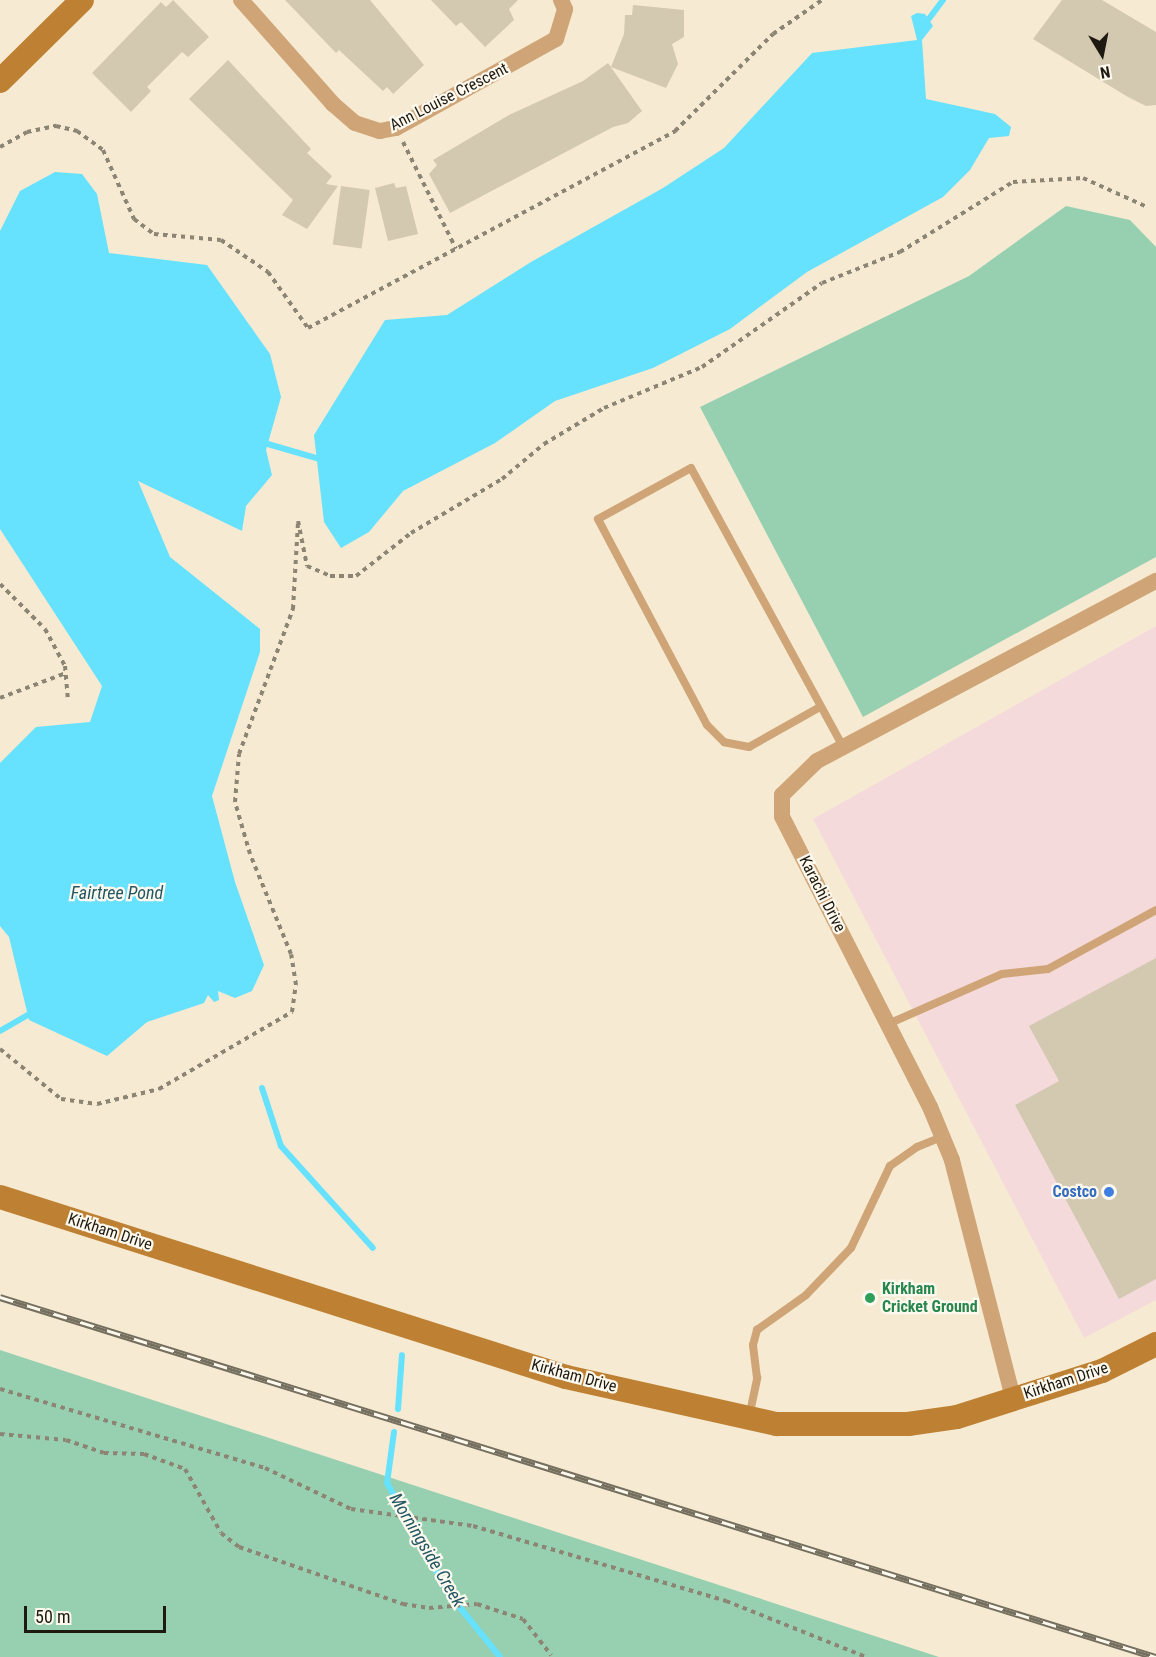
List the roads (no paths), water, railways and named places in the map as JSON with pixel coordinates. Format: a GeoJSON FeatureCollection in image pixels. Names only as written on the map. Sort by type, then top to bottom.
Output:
{"type":"FeatureCollection","features":[{"type":"Feature","properties":{"kind":"street"},"geometry":{"type":"LineString","coordinates":[[0,81],[82,0]]}},
{"type":"Feature","properties":{"kind":"street","name":"Ann Louise Crescent"},"geometry":{"type":"LineString","coordinates":[[241,0],[333,104],[355,123],[380,131],[396,128],[556,39],[565,9],[561,0]]}},
{"type":"Feature","properties":{"kind":"street","name":"Karachi Drive"},"geometry":{"type":"LineString","coordinates":[[1013,1398],[966,1204],[942,1137],[888,1024],[782,816],[782,795],[817,761],[1156,581]]}},
{"type":"Feature","properties":{"kind":"street","name":"Kirkham Drive"},"geometry":{"type":"LineString","coordinates":[[0,1197],[566,1377],[777,1424],[908,1424],[957,1417],[1102,1371],[1156,1344]]}},
{"type":"Feature","properties":{"kind":"lane"},"geometry":{"type":"LineString","coordinates":[[820,707],[749,747],[724,742],[707,725],[598,519],[692,468],[843,747]]}},
{"type":"Feature","properties":{"kind":"lane"},"geometry":{"type":"LineString","coordinates":[[888,1024],[1002,974],[1048,969],[1156,910]]}},
{"type":"Feature","properties":{"kind":"lane"},"geometry":{"type":"LineString","coordinates":[[749,1418],[757,1377],[753,1345],[757,1330],[806,1295],[851,1248],[890,1166],[916,1147],[942,1137]]}},
{"type":"Feature","properties":{"kind":"water"},"geometry":{"type":"Polygon","coordinates":[[[917,13],[925,14],[933,26],[922,40],[926,99],[995,114],[1011,127],[1009,136],[989,138],[970,170],[943,197],[807,272],[730,329],[653,368],[555,401],[495,443],[403,491],[369,532],[341,548],[324,522],[314,435],[385,320],[447,315],[531,262],[663,188],[724,148],[812,53],[917,40],[911,16],[917,13]]]}},
{"type":"Feature","properties":{"kind":"water","name":"Fairtree Pond"},"geometry":{"type":"Polygon","coordinates":[[[55,172],[82,174],[97,194],[109,253],[207,265],[270,354],[281,397],[266,450],[272,475],[246,506],[242,531],[138,481],[170,557],[260,629],[260,652],[212,796],[235,882],[264,965],[252,991],[235,998],[218,991],[219,1000],[214,1002],[208,995],[204,1003],[147,1022],[107,1056],[29,1020],[9,937],[0,926],[0,763],[36,727],[90,722],[102,686],[0,529],[0,231],[20,191],[55,172]]]}},
{"type":"Feature","properties":{"kind":"waterway","name":"Morningside Creek"},"geometry":{"type":"LineString","coordinates":[[928,20],[943,0]]}},
{"type":"Feature","properties":{"kind":"waterway"},"geometry":{"type":"LineString","coordinates":[[261,442],[323,460]]}},
{"type":"Feature","properties":{"kind":"waterway","name":"Morningside Creek"},"geometry":{"type":"LineString","coordinates":[[0,1031],[34,1011]]}},
{"type":"Feature","properties":{"kind":"waterway","name":"Morningside Creek"},"geometry":{"type":"LineString","coordinates":[[262,1088],[281,1146],[373,1248]]}},
{"type":"Feature","properties":{"kind":"waterway","name":"Morningside Creek"},"geometry":{"type":"LineString","coordinates":[[398,1409],[402,1355]]}},
{"type":"Feature","properties":{"kind":"waterway","name":"Morningside Creek"},"geometry":{"type":"LineString","coordinates":[[394,1432],[387,1483],[449,1594],[500,1657]]}},
{"type":"Feature","properties":{"kind":"railway"},"geometry":{"type":"LineString","coordinates":[[0,1297],[1156,1657]]}},
{"type":"Feature","properties":{"kind":"place","name":"Costco"},"geometry":{"type":"Point","coordinates":[1109,1192]}},
{"type":"Feature","properties":{"kind":"place","name":"Kirkham Cricket Ground"},"geometry":{"type":"Point","coordinates":[870,1298]}}]}
